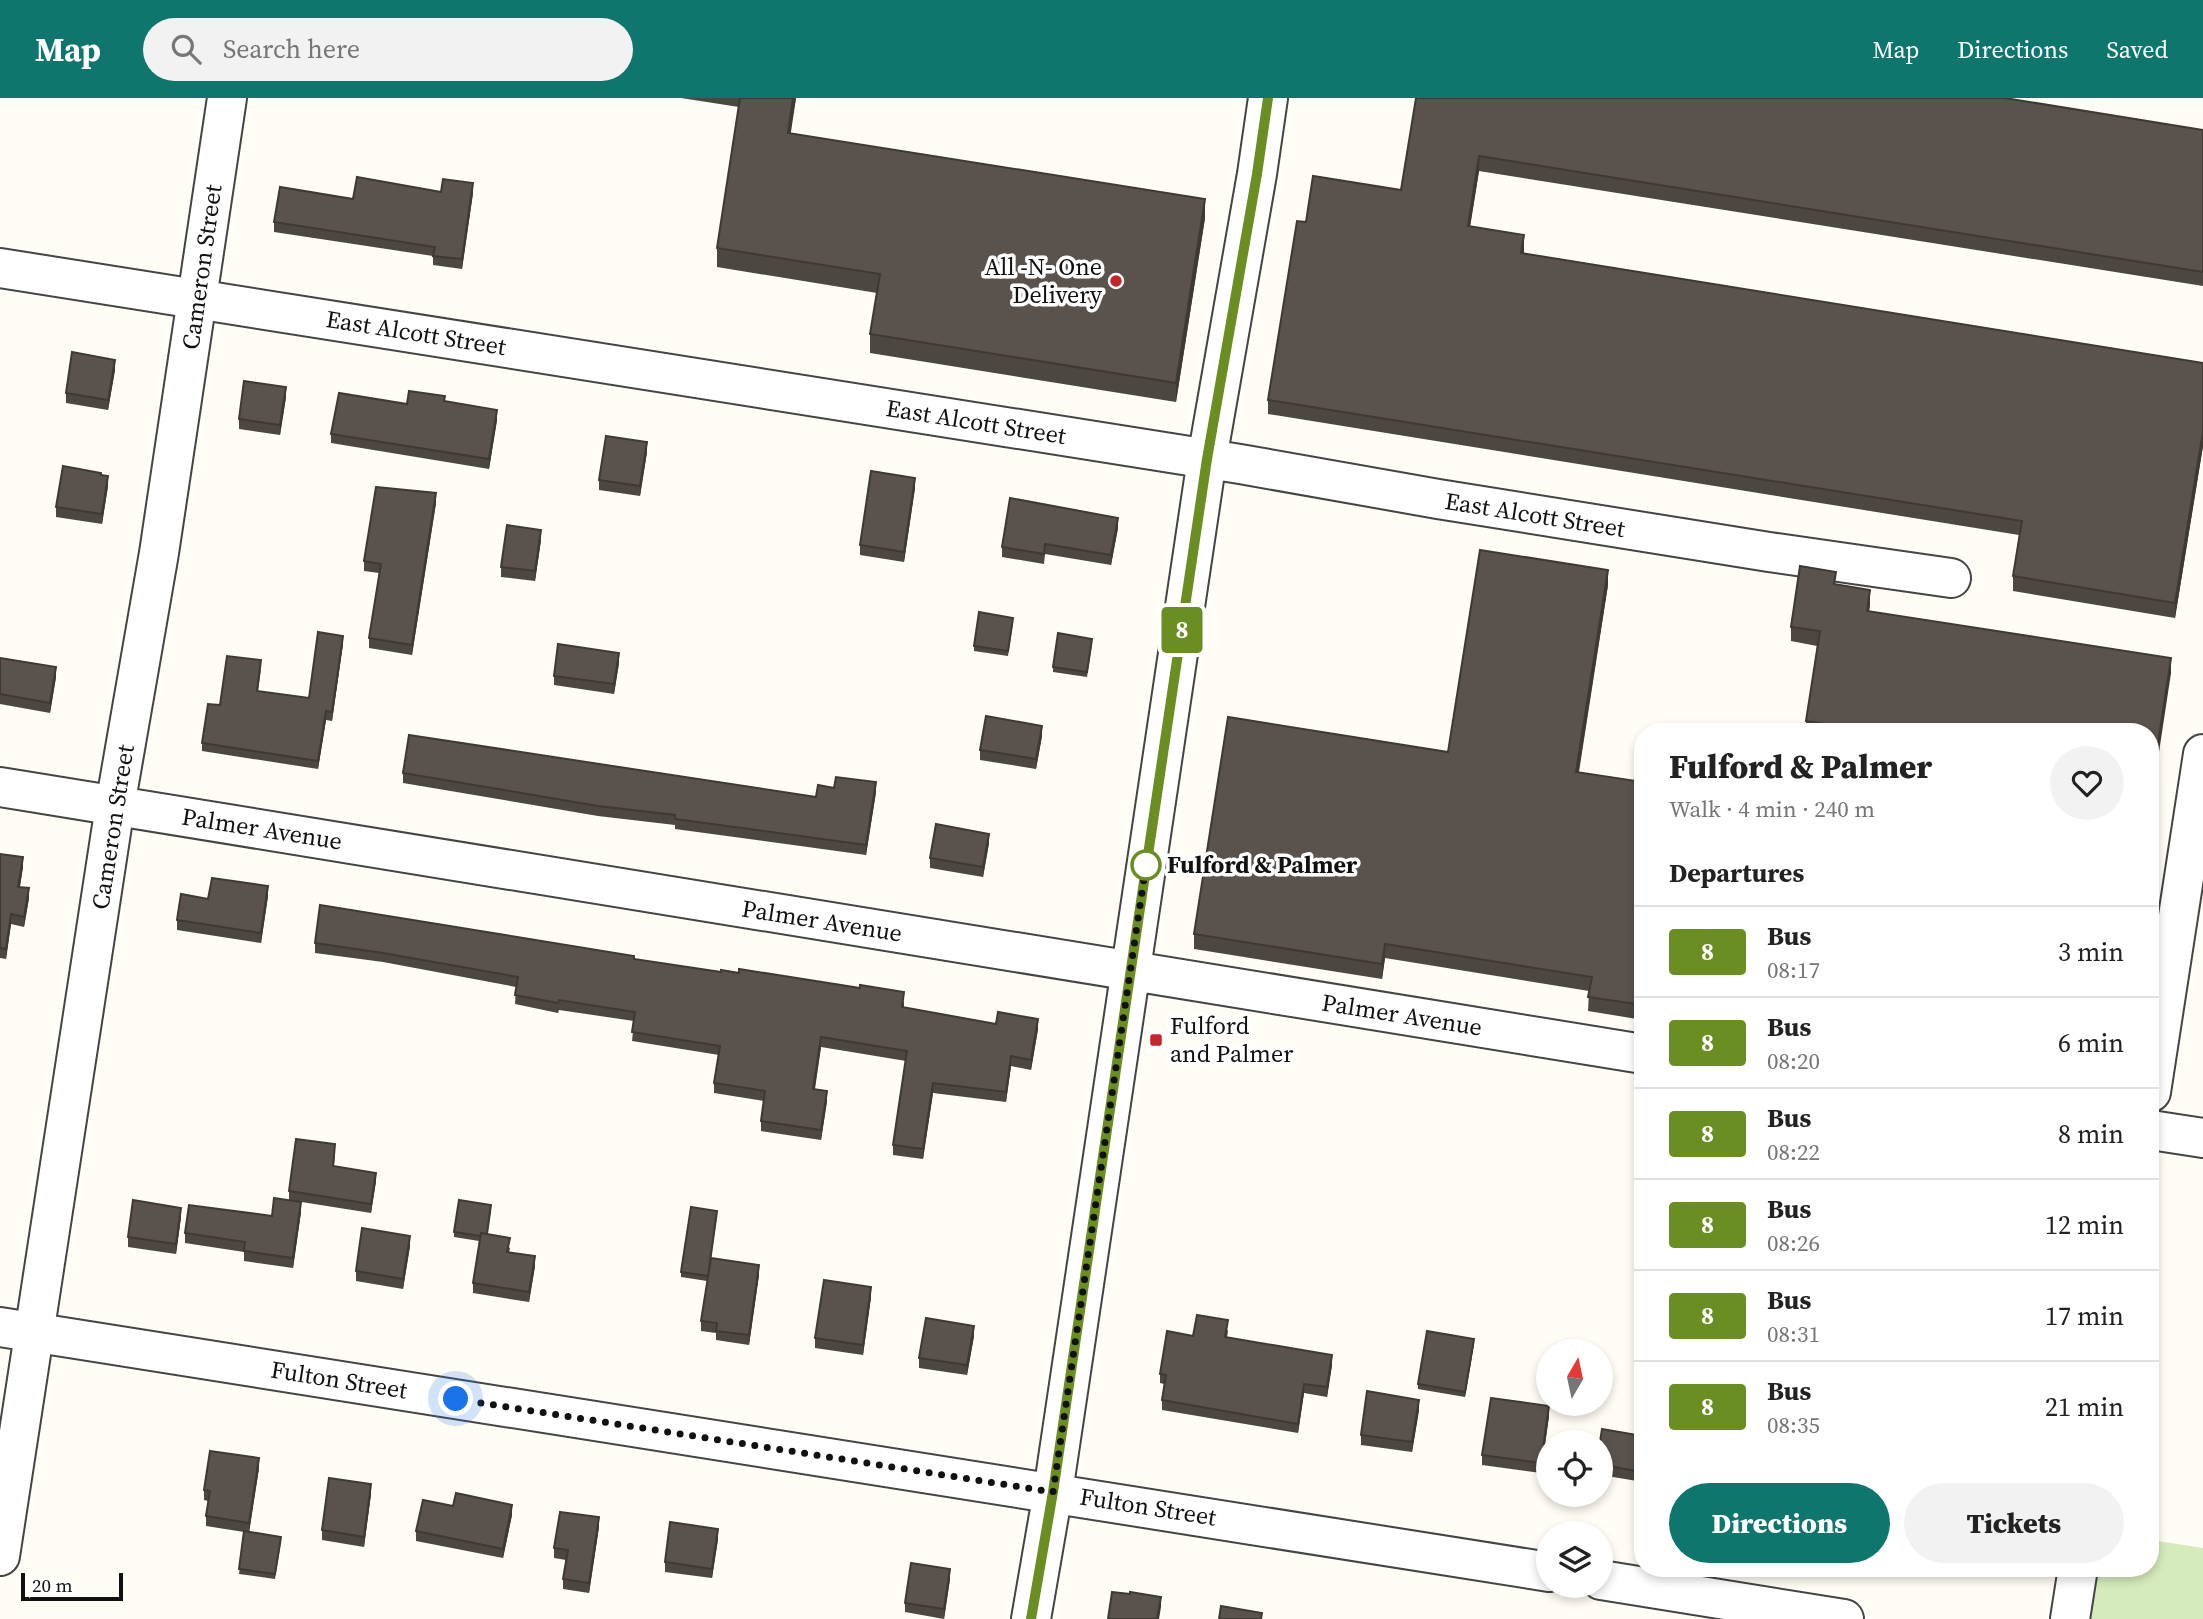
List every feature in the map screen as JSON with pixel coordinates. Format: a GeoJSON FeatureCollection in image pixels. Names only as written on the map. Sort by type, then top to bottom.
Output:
{"type":"FeatureCollection","features":[{"type":"Feature","properties":{"kind":"street","name":"Cameron Street"},"geometry":{"type":"LineString","coordinates":[[0,1556],[18,1330],[159,553],[226,98]]}},
{"type":"Feature","properties":{"kind":"street"},"geometry":{"type":"LineString","coordinates":[[1031,1619],[1053,1492],[1207,459],[1268,98]]}},
{"type":"Feature","properties":{"kind":"street","name":"East Alcott Street"},"geometry":{"type":"LineString","coordinates":[[0,268],[1207,459],[1452,502],[1951,578]]}},
{"type":"Feature","properties":{"kind":"street"},"geometry":{"type":"LineString","coordinates":[[2159,1040],[2203,754]]}},
{"type":"Feature","properties":{"kind":"street","name":"Palmer Avenue"},"geometry":{"type":"LineString","coordinates":[[0,788],[1634,1053]]}},
{"type":"Feature","properties":{"kind":"street"},"geometry":{"type":"LineString","coordinates":[[2159,1131],[2203,1138]]}},
{"type":"Feature","properties":{"kind":"street","name":"Fulton Street"},"geometry":{"type":"LineString","coordinates":[[18,1330],[1536,1570]]}},
{"type":"Feature","properties":{"kind":"street"},"geometry":{"type":"LineString","coordinates":[[2070,1619],[2077,1577]]}},
{"type":"Feature","properties":{"kind":"street"},"geometry":{"type":"LineString","coordinates":[[1613,1582],[1843,1619]]}},
{"type":"Feature","properties":{"kind":"green space"},"geometry":{"type":"Polygon","coordinates":[[[2159,1541],[2203,1548],[2203,1619],[2070,1619],[2077,1577],[2159,1577],[2159,1541]]]}},
{"type":"Feature","properties":{"kind":"building"},"geometry":{"type":"Polygon","coordinates":[[[740,98],[793,98],[788,133],[1205,199],[1176,383],[870,334],[880,274],[717,248],[740,98]]]}},
{"type":"Feature","properties":{"kind":"building"},"geometry":{"type":"Polygon","coordinates":[[[1416,98],[2005,98],[2203,130],[2203,272],[1479,156],[1468,226],[1524,235],[1521,253],[2203,363],[2203,431],[2175,603],[2013,576],[2022,521],[1268,400],[1297,221],[1306,222],[1313,176],[1401,190],[1416,98]]]}},
{"type":"Feature","properties":{"kind":"building"},"geometry":{"type":"Polygon","coordinates":[[[357,177],[441,192],[443,179],[473,183],[462,259],[433,256],[435,247],[274,222],[280,187],[353,199],[357,177]]]}},
{"type":"Feature","properties":{"kind":"building"},"geometry":{"type":"Polygon","coordinates":[[[72,352],[115,360],[108,400],[66,393],[72,352]]]}},
{"type":"Feature","properties":{"kind":"building"},"geometry":{"type":"Polygon","coordinates":[[[244,381],[286,387],[280,425],[239,419],[244,381]]]}},
{"type":"Feature","properties":{"kind":"building"},"geometry":{"type":"Polygon","coordinates":[[[409,391],[445,396],[444,401],[497,410],[489,459],[331,434],[339,393],[407,404],[409,391]]]}},
{"type":"Feature","properties":{"kind":"building"},"geometry":{"type":"Polygon","coordinates":[[[606,436],[647,442],[640,486],[599,480],[606,436]]]}},
{"type":"Feature","properties":{"kind":"building"},"geometry":{"type":"Polygon","coordinates":[[[63,466],[108,476],[102,514],[56,507],[63,466]]]}},
{"type":"Feature","properties":{"kind":"building"},"geometry":{"type":"Polygon","coordinates":[[[871,471],[915,478],[904,552],[860,545],[871,471]]]}},
{"type":"Feature","properties":{"kind":"building"},"geometry":{"type":"Polygon","coordinates":[[[376,487],[436,493],[412,645],[369,638],[381,564],[364,561],[376,487]]]}},
{"type":"Feature","properties":{"kind":"building"},"geometry":{"type":"Polygon","coordinates":[[[1010,498],[1118,518],[1111,555],[1045,544],[1044,554],[1002,547],[1010,498]]]}},
{"type":"Feature","properties":{"kind":"building"},"geometry":{"type":"Polygon","coordinates":[[[507,525],[541,530],[535,571],[501,567],[507,525]]]}},
{"type":"Feature","properties":{"kind":"building"},"geometry":{"type":"Polygon","coordinates":[[[1480,550],[1608,570],[1576,772],[1634,781],[1634,1004],[1588,997],[1592,977],[1385,944],[1382,964],[1194,934],[1228,717],[1448,752],[1480,550]]]}},
{"type":"Feature","properties":{"kind":"building"},"geometry":{"type":"Polygon","coordinates":[[[1800,566],[1836,572],[1834,584],[1870,590],[1867,611],[2171,658],[2159,737],[2159,723],[1806,721],[1820,631],[1791,627],[1800,566]]]}},
{"type":"Feature","properties":{"kind":"building"},"geometry":{"type":"Polygon","coordinates":[[[979,612],[1013,618],[1008,651],[974,646],[979,612]]]}},
{"type":"Feature","properties":{"kind":"building"},"geometry":{"type":"Polygon","coordinates":[[[318,632],[343,636],[332,712],[326,711],[318,761],[202,743],[208,704],[220,705],[227,656],[261,660],[257,691],[309,698],[318,632]]]}},
{"type":"Feature","properties":{"kind":"building"},"geometry":{"type":"Polygon","coordinates":[[[1058,633],[1092,639],[1087,672],[1053,667],[1058,633]]]}},
{"type":"Feature","properties":{"kind":"building"},"geometry":{"type":"Polygon","coordinates":[[[558,644],[619,653],[614,684],[554,676],[558,644]]]}},
{"type":"Feature","properties":{"kind":"building"},"geometry":{"type":"Polygon","coordinates":[[[0,658],[56,667],[50,703],[0,694],[0,658]]]}},
{"type":"Feature","properties":{"kind":"building"},"geometry":{"type":"Polygon","coordinates":[[[986,716],[1042,726],[1036,759],[980,750],[986,716]]]}},
{"type":"Feature","properties":{"kind":"building"},"geometry":{"type":"Polygon","coordinates":[[[409,735],[816,797],[818,785],[834,788],[836,777],[876,782],[866,845],[675,819],[675,815],[598,806],[403,773],[409,735]]]}},
{"type":"Feature","properties":{"kind":"building"},"geometry":{"type":"Polygon","coordinates":[[[936,824],[989,834],[983,867],[930,858],[936,824]]]}},
{"type":"Feature","properties":{"kind":"building"},"geometry":{"type":"Polygon","coordinates":[[[0,854],[23,857],[18,887],[29,888],[24,917],[11,914],[6,949],[0,948],[0,854]]]}},
{"type":"Feature","properties":{"kind":"building"},"geometry":{"type":"Polygon","coordinates":[[[212,878],[268,886],[261,933],[177,920],[181,894],[208,899],[212,878]]]}},
{"type":"Feature","properties":{"kind":"building"},"geometry":{"type":"Polygon","coordinates":[[[320,905],[721,972],[739,973],[739,969],[860,988],[860,985],[904,992],[902,1007],[996,1024],[998,1012],[1038,1019],[1031,1060],[1011,1056],[1006,1092],[933,1083],[923,1149],[893,1145],[907,1051],[821,1037],[813,1089],[827,1091],[821,1130],[761,1121],[765,1091],[714,1083],[720,1046],[632,1032],[635,1012],[515,995],[518,977],[315,943],[320,905]]]}},
{"type":"Feature","properties":{"kind":"building"},"geometry":{"type":"Polygon","coordinates":[[[296,1139],[335,1144],[333,1166],[376,1173],[371,1204],[289,1191],[296,1139]]]}},
{"type":"Feature","properties":{"kind":"building"},"geometry":{"type":"Polygon","coordinates":[[[274,1198],[301,1202],[293,1258],[244,1251],[245,1242],[185,1233],[189,1205],[272,1216],[274,1198]]]}},
{"type":"Feature","properties":{"kind":"building"},"geometry":{"type":"Polygon","coordinates":[[[133,1200],[181,1208],[176,1244],[128,1237],[133,1200]]]}},
{"type":"Feature","properties":{"kind":"building"},"geometry":{"type":"Polygon","coordinates":[[[459,1200],[491,1205],[487,1234],[481,1233],[480,1236],[454,1232],[459,1200]]]}},
{"type":"Feature","properties":{"kind":"building"},"geometry":{"type":"Polygon","coordinates":[[[691,1207],[717,1211],[708,1276],[681,1272],[691,1207]]]}},
{"type":"Feature","properties":{"kind":"building"},"geometry":{"type":"Polygon","coordinates":[[[362,1228],[410,1236],[403,1279],[356,1271],[362,1228]]]}},
{"type":"Feature","properties":{"kind":"building"},"geometry":{"type":"Polygon","coordinates":[[[481,1233],[510,1238],[507,1252],[535,1256],[529,1292],[473,1283],[481,1233]]]}},
{"type":"Feature","properties":{"kind":"building"},"geometry":{"type":"Polygon","coordinates":[[[711,1258],[759,1265],[749,1335],[716,1331],[717,1323],[701,1321],[711,1258]]]}},
{"type":"Feature","properties":{"kind":"building"},"geometry":{"type":"Polygon","coordinates":[[[824,1280],[871,1287],[863,1345],[815,1338],[824,1280]]]}},
{"type":"Feature","properties":{"kind":"building"},"geometry":{"type":"Polygon","coordinates":[[[1197,1315],[1228,1320],[1225,1337],[1332,1355],[1327,1387],[1304,1384],[1298,1424],[1162,1400],[1166,1375],[1160,1374],[1167,1331],[1193,1336],[1197,1315]]]}},
{"type":"Feature","properties":{"kind":"building"},"geometry":{"type":"Polygon","coordinates":[[[926,1318],[974,1326],[967,1365],[919,1358],[926,1318]]]}},
{"type":"Feature","properties":{"kind":"building"},"geometry":{"type":"Polygon","coordinates":[[[1427,1331],[1474,1339],[1465,1392],[1418,1384],[1427,1331]]]}},
{"type":"Feature","properties":{"kind":"building"},"geometry":{"type":"Polygon","coordinates":[[[1367,1391],[1419,1400],[1412,1442],[1361,1435],[1367,1391]]]}},
{"type":"Feature","properties":{"kind":"building"},"geometry":{"type":"Polygon","coordinates":[[[1491,1398],[1536,1404],[1536,1416],[1548,1416],[1546,1430],[1536,1430],[1536,1462],[1482,1455],[1491,1398]]]}},
{"type":"Feature","properties":{"kind":"building"},"geometry":{"type":"Polygon","coordinates":[[[1613,1431],[1634,1434],[1634,1470],[1613,1467],[1613,1431]]]}},
{"type":"Feature","properties":{"kind":"building"},"geometry":{"type":"Polygon","coordinates":[[[210,1451],[259,1458],[249,1523],[206,1516],[210,1491],[204,1490],[210,1451]]]}},
{"type":"Feature","properties":{"kind":"building"},"geometry":{"type":"Polygon","coordinates":[[[329,1478],[371,1484],[364,1537],[322,1530],[329,1478]]]}},
{"type":"Feature","properties":{"kind":"building"},"geometry":{"type":"Polygon","coordinates":[[[456,1493],[512,1505],[503,1549],[416,1531],[423,1500],[453,1506],[456,1493]]]}},
{"type":"Feature","properties":{"kind":"building"},"geometry":{"type":"Polygon","coordinates":[[[560,1512],[599,1517],[589,1583],[563,1579],[568,1550],[554,1548],[560,1512]]]}},
{"type":"Feature","properties":{"kind":"building"},"geometry":{"type":"Polygon","coordinates":[[[670,1522],[718,1529],[712,1569],[665,1562],[670,1522]]]}},
{"type":"Feature","properties":{"kind":"building"},"geometry":{"type":"Polygon","coordinates":[[[244,1531],[281,1537],[275,1574],[239,1569],[244,1531]]]}},
{"type":"Feature","properties":{"kind":"building"},"geometry":{"type":"Polygon","coordinates":[[[911,1563],[950,1569],[944,1609],[905,1603],[911,1563]]]}},
{"type":"Feature","properties":{"kind":"building"},"geometry":{"type":"Polygon","coordinates":[[[1112,1592],[1161,1597],[1157,1619],[1108,1619],[1112,1592]]]}},
{"type":"Feature","properties":{"kind":"building"},"geometry":{"type":"Polygon","coordinates":[[[1221,1606],[1262,1613],[1261,1619],[1219,1619],[1221,1606]]]}},
{"type":"Feature","properties":{"kind":"bus line","name":"8"},"geometry":{"type":"LineString","coordinates":[[1031,1619],[1053,1492],[1207,459],[1268,98]]}},
{"type":"Feature","properties":{"kind":"place","name":"All -N- One Delivery"},"geometry":{"type":"Point","coordinates":[1116,281]}},
{"type":"Feature","properties":{"kind":"place","name":"Fulford & Palmer"},"geometry":{"type":"Point","coordinates":[1146,865]}},
{"type":"Feature","properties":{"kind":"place","name":"Fulford and Palmer"},"geometry":{"type":"Point","coordinates":[1156,1040]}},
{"type":"Feature","properties":{"kind":"route"},"geometry":{"type":"LineString","coordinates":[[456,1399],[1053,1492],[1146,865]]}}]}
